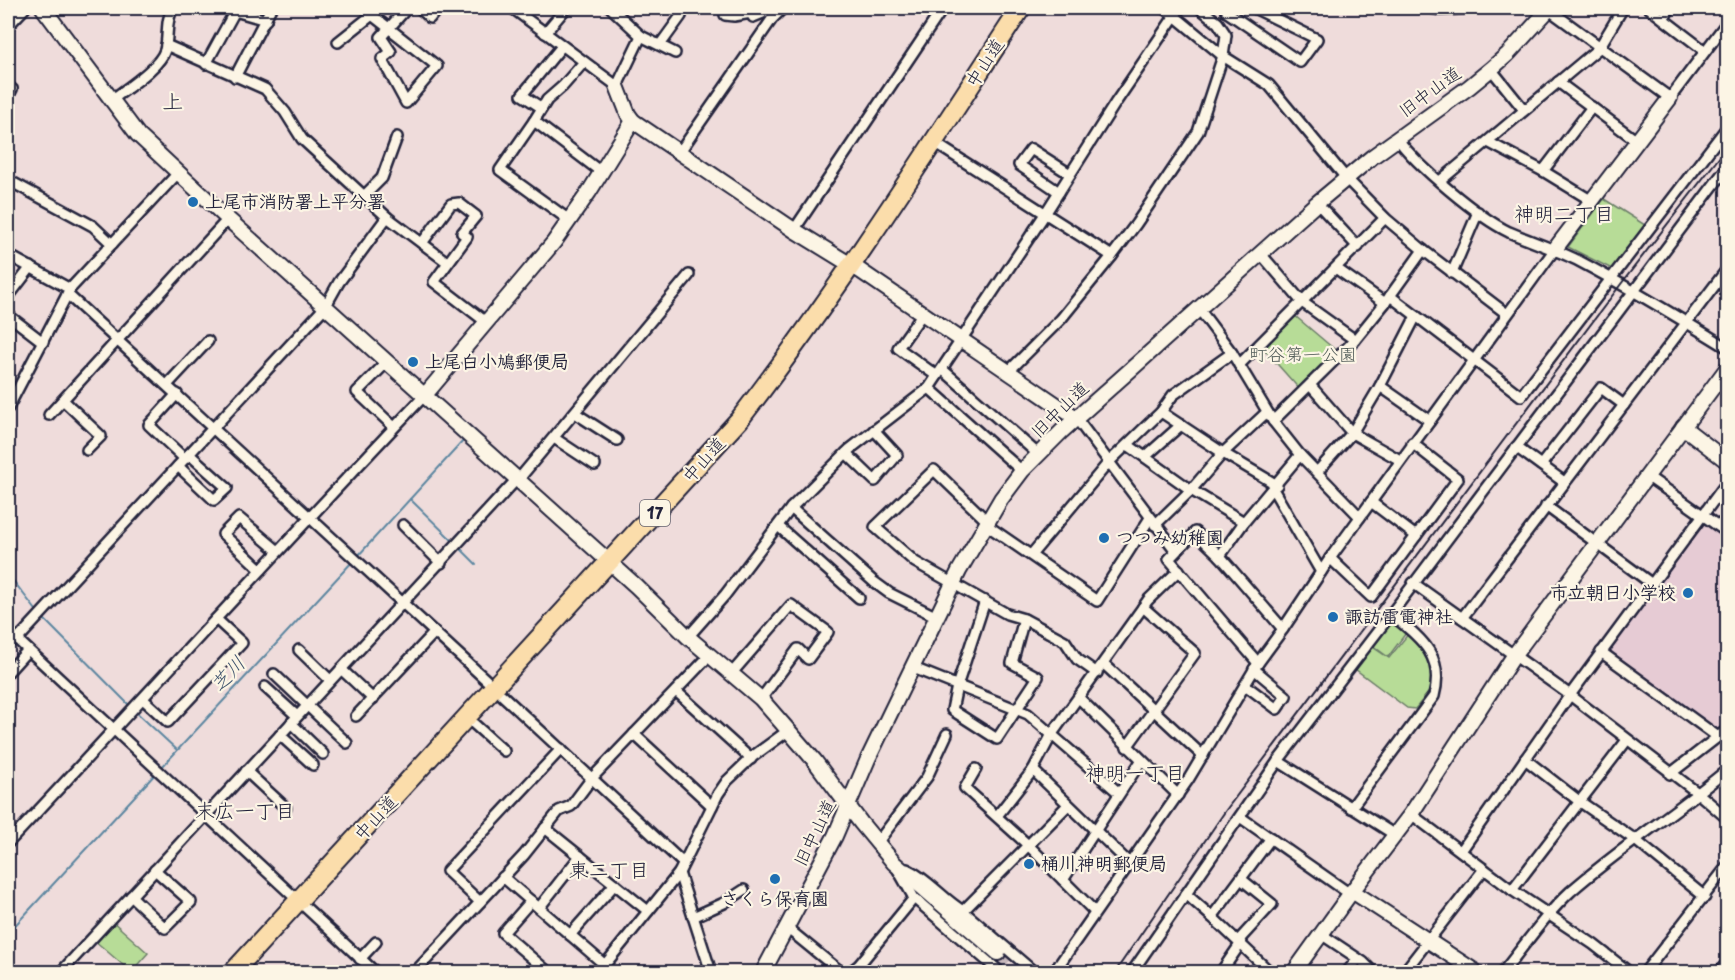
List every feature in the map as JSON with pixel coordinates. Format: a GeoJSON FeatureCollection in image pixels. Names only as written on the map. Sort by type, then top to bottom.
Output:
{"type":"FeatureCollection","features":[{"type":"Feature","properties":{"kind":"highway","name":"中山道"},"geometry":{"type":"LineString","coordinates":[[245,972],[302,904],[613,566],[698,481],[762,407],[803,354],[855,268],[1021,8]]}},
{"type":"Feature","properties":{"kind":"highway","name":"中山道"},"geometry":{"type":"LineString","coordinates":[[855,268],[941,147],[1031,8]]}},
{"type":"Feature","properties":{"kind":"highway","name":"中山道"},"geometry":{"type":"LineString","coordinates":[[233,972],[302,904],[474,724],[499,691]]}},
{"type":"Feature","properties":{"kind":"street"},"geometry":{"type":"LineString","coordinates":[[8,26],[25,8]]}},
{"type":"Feature","properties":{"kind":"street"},"geometry":{"type":"LineString","coordinates":[[43,8],[138,135],[325,307],[636,586],[688,637],[761,699],[814,760],[848,807],[894,863],[998,953]]}},
{"type":"Feature","properties":{"kind":"street"},"geometry":{"type":"LineString","coordinates":[[113,99],[154,66],[163,55],[168,22],[173,8]]}},
{"type":"Feature","properties":{"kind":"street"},"geometry":{"type":"LineString","coordinates":[[235,77],[271,8]]}},
{"type":"Feature","properties":{"kind":"street"},"geometry":{"type":"LineString","coordinates":[[338,42],[372,15],[390,28],[437,66],[406,102],[382,59],[391,52],[381,37],[390,28],[407,8]]}},
{"type":"Feature","properties":{"kind":"street"},"geometry":{"type":"LineString","coordinates":[[420,8],[430,18],[438,8]]}},
{"type":"Feature","properties":{"kind":"street"},"geometry":{"type":"LineString","coordinates":[[512,8],[617,86],[633,121],[794,230],[962,339],[1076,418],[1176,551]]}},
{"type":"Feature","properties":{"kind":"street"},"geometry":{"type":"LineString","coordinates":[[545,33],[567,8]]}},
{"type":"Feature","properties":{"kind":"street"},"geometry":{"type":"LineString","coordinates":[[611,8],[641,36],[675,52]]}},
{"type":"Feature","properties":{"kind":"street"},"geometry":{"type":"LineString","coordinates":[[725,15],[751,13],[753,17],[775,8]]}},
{"type":"Feature","properties":{"kind":"street"},"geometry":{"type":"LineString","coordinates":[[679,153],[772,19],[783,8]]}},
{"type":"Feature","properties":{"kind":"street"},"geometry":{"type":"LineString","coordinates":[[794,230],[943,8]]}},
{"type":"Feature","properties":{"kind":"street"},"geometry":{"type":"LineString","coordinates":[[1165,8],[1222,56],[1269,85],[1346,178],[1385,218],[1507,314]]}},
{"type":"Feature","properties":{"kind":"street"},"geometry":{"type":"LineString","coordinates":[[688,637],[726,595],[791,508],[846,453],[929,388],[1180,8]]}},
{"type":"Feature","properties":{"kind":"street"},"geometry":{"type":"LineString","coordinates":[[1009,371],[1061,319],[1112,256],[1198,132],[1222,56],[1226,35],[1218,23],[1200,8]]}},
{"type":"Feature","properties":{"kind":"street"},"geometry":{"type":"LineString","coordinates":[[1218,23],[1229,10],[1299,62],[1317,39],[1254,8]]}},
{"type":"Feature","properties":{"kind":"street"},"geometry":{"type":"LineString","coordinates":[[1431,8],[1440,10],[1476,8]]}},
{"type":"Feature","properties":{"kind":"street"},"geometry":{"type":"LineString","coordinates":[[1549,8],[1599,48],[1670,98]]}},
{"type":"Feature","properties":{"kind":"street","name":"旧中山道"},"geometry":{"type":"LineString","coordinates":[[763,972],[848,807],[855,787],[911,667],[954,583],[986,523],[1022,471],[1076,418],[1317,202],[1397,138],[1491,69],[1508,54],[1549,8]]}},
{"type":"Feature","properties":{"kind":"street"},"geometry":{"type":"LineString","coordinates":[[1440,181],[1599,48],[1623,8]]}},
{"type":"Feature","properties":{"kind":"street"},"geometry":{"type":"LineString","coordinates":[[1649,8],[1705,51]]}},
{"type":"Feature","properties":{"kind":"street"},"geometry":{"type":"LineString","coordinates":[[1663,18],[1671,8]]}},
{"type":"Feature","properties":{"kind":"street"},"geometry":{"type":"LineString","coordinates":[[206,64],[235,11],[266,20]]}},
{"type":"Feature","properties":{"kind":"street"},"geometry":{"type":"LineString","coordinates":[[660,45],[681,16]]}},
{"type":"Feature","properties":{"kind":"street"},"geometry":{"type":"LineString","coordinates":[[1054,972],[1178,795],[1256,666],[1330,558],[1554,249],[1728,21]]}},
{"type":"Feature","properties":{"kind":"street"},"geometry":{"type":"LineString","coordinates":[[617,86],[641,36]]}},
{"type":"Feature","properties":{"kind":"street"},"geometry":{"type":"LineString","coordinates":[[166,45],[265,89],[285,112],[302,139],[387,217],[447,262]]}},
{"type":"Feature","properties":{"kind":"street"},"geometry":{"type":"LineString","coordinates":[[542,108],[522,95],[562,46]]}},
{"type":"Feature","properties":{"kind":"street"},"geometry":{"type":"LineString","coordinates":[[569,220],[500,170],[547,100],[584,62]]}},
{"type":"Feature","properties":{"kind":"street"},"geometry":{"type":"LineString","coordinates":[[1491,69],[1524,110]]}},
{"type":"Feature","properties":{"kind":"street"},"geometry":{"type":"LineString","coordinates":[[1558,82],[1637,141]]}},
{"type":"Feature","properties":{"kind":"street"},"geometry":{"type":"LineString","coordinates":[[8,86],[12,89],[8,97]]}},
{"type":"Feature","properties":{"kind":"street"},"geometry":{"type":"LineString","coordinates":[[1543,171],[1592,107]]}},
{"type":"Feature","properties":{"kind":"street"},"geometry":{"type":"LineString","coordinates":[[534,121],[602,172]]}},
{"type":"Feature","properties":{"kind":"street"},"geometry":{"type":"LineString","coordinates":[[8,843],[425,395],[554,242],[602,172],[633,121]]}},
{"type":"Feature","properties":{"kind":"street"},"geometry":{"type":"LineString","coordinates":[[1337,268],[1416,316],[1521,396],[1728,126]]}},
{"type":"Feature","properties":{"kind":"street"},"geometry":{"type":"LineString","coordinates":[[364,196],[382,178],[397,137]]}},
{"type":"Feature","properties":{"kind":"street"},"geometry":{"type":"LineString","coordinates":[[1397,138],[1408,152],[1478,212],[1508,231],[1554,249],[1611,278],[1728,348]]}},
{"type":"Feature","properties":{"kind":"street"},"geometry":{"type":"LineString","coordinates":[[1488,142],[1543,171],[1592,201]]}},
{"type":"Feature","properties":{"kind":"street"},"geometry":{"type":"LineString","coordinates":[[941,147],[1112,256]]}},
{"type":"Feature","properties":{"kind":"street"},"geometry":{"type":"LineString","coordinates":[[1059,192],[1018,165],[1031,149],[1070,174]]}},
{"type":"Feature","properties":{"kind":"street"},"geometry":{"type":"LineString","coordinates":[[1131,972],[1278,761],[1728,166]]}},
{"type":"Feature","properties":{"kind":"street"},"geometry":{"type":"LineString","coordinates":[[8,408],[69,291],[178,173]]}},
{"type":"Feature","properties":{"kind":"street"},"geometry":{"type":"LineString","coordinates":[[8,180],[93,226],[112,244]]}},
{"type":"Feature","properties":{"kind":"street"},"geometry":{"type":"LineString","coordinates":[[1317,202],[1358,247]]}},
{"type":"Feature","properties":{"kind":"street"},"geometry":{"type":"LineString","coordinates":[[422,243],[451,204],[459,203],[476,216],[462,233],[467,237],[434,282],[486,322]]}},
{"type":"Feature","properties":{"kind":"street"},"geometry":{"type":"LineString","coordinates":[[1452,273],[1478,212]]}},
{"type":"Feature","properties":{"kind":"street"},"geometry":{"type":"LineString","coordinates":[[17,640],[325,307],[339,282],[387,217]]}},
{"type":"Feature","properties":{"kind":"street"},"geometry":{"type":"LineString","coordinates":[[1239,365],[1385,218]]}},
{"type":"Feature","properties":{"kind":"street"},"geometry":{"type":"LineString","coordinates":[[49,415],[228,219]]}},
{"type":"Feature","properties":{"kind":"street"},"geometry":{"type":"LineString","coordinates":[[1273,421],[1355,340],[1423,250]]}},
{"type":"Feature","properties":{"kind":"street"},"geometry":{"type":"LineString","coordinates":[[1261,254],[1302,302],[1355,340]]}},
{"type":"Feature","properties":{"kind":"street"},"geometry":{"type":"LineString","coordinates":[[8,255],[69,291],[119,341],[405,603],[683,863]]}},
{"type":"Feature","properties":{"kind":"street"},"geometry":{"type":"LineString","coordinates":[[8,297],[31,267]]}},
{"type":"Feature","properties":{"kind":"street"},"geometry":{"type":"LineString","coordinates":[[1462,618],[1728,268]]}},
{"type":"Feature","properties":{"kind":"street"},"geometry":{"type":"LineString","coordinates":[[61,972],[518,480],[689,275]]}},
{"type":"Feature","properties":{"kind":"street"},"geometry":{"type":"LineString","coordinates":[[1199,309],[1232,352],[1273,421],[1300,455],[1360,517]]}},
{"type":"Feature","properties":{"kind":"street"},"geometry":{"type":"LineString","coordinates":[[923,313],[898,348],[940,372],[1039,454]]}},
{"type":"Feature","properties":{"kind":"street"},"geometry":{"type":"LineString","coordinates":[[8,315],[43,342]]}},
{"type":"Feature","properties":{"kind":"street"},"geometry":{"type":"LineString","coordinates":[[1317,472],[1352,433],[1380,386],[1416,316]]}},
{"type":"Feature","properties":{"kind":"street"},"geometry":{"type":"LineString","coordinates":[[167,385],[208,341]]}},
{"type":"Feature","properties":{"kind":"street"},"geometry":{"type":"LineString","coordinates":[[1031,555],[1109,462],[1161,412],[1173,395],[1232,352]]}},
{"type":"Feature","properties":{"kind":"street"},"geometry":{"type":"LineString","coordinates":[[387,362],[357,392],[394,427]]}},
{"type":"Feature","properties":{"kind":"street"},"geometry":{"type":"LineString","coordinates":[[1294,972],[1351,892],[1411,814],[1515,654],[1728,367]]}},
{"type":"Feature","properties":{"kind":"street"},"geometry":{"type":"LineString","coordinates":[[1310,385],[1352,433],[1400,460]]}},
{"type":"Feature","properties":{"kind":"street"},"geometry":{"type":"LineString","coordinates":[[1380,386],[1430,421]]}},
{"type":"Feature","properties":{"kind":"street"},"geometry":{"type":"LineString","coordinates":[[929,388],[1022,471]]}},
{"type":"Feature","properties":{"kind":"street"},"geometry":{"type":"LineString","coordinates":[[1541,465],[1601,388],[1624,405]]}},
{"type":"Feature","properties":{"kind":"street"},"geometry":{"type":"LineString","coordinates":[[177,394],[149,425],[184,460],[214,500],[226,488],[184,460]]}},
{"type":"Feature","properties":{"kind":"street"},"geometry":{"type":"LineString","coordinates":[[63,400],[101,436],[87,450]]}},
{"type":"Feature","properties":{"kind":"street"},"geometry":{"type":"LineString","coordinates":[[1161,412],[1275,487],[1321,572]]}},
{"type":"Feature","properties":{"kind":"street"},"geometry":{"type":"LineString","coordinates":[[1097,674],[1077,659],[1065,641],[1024,619],[1006,614],[915,562],[875,527],[934,470],[986,523],[1097,601],[1152,521],[1191,490],[1223,453],[1267,412]]}},
{"type":"Feature","properties":{"kind":"street"},"geometry":{"type":"LineString","coordinates":[[575,413],[617,440]]}},
{"type":"Feature","properties":{"kind":"street"},"geometry":{"type":"LineString","coordinates":[[1145,457],[1181,426]]}},
{"type":"Feature","properties":{"kind":"street"},"geometry":{"type":"LineString","coordinates":[[1683,428],[1728,462]]}},
{"type":"Feature","properties":{"kind":"street"},"geometry":{"type":"LineString","coordinates":[[846,453],[875,481],[897,455],[873,430]]}},
{"type":"Feature","properties":{"kind":"street"},"geometry":{"type":"LineString","coordinates":[[554,438],[595,465]]}},
{"type":"Feature","properties":{"kind":"street"},"geometry":{"type":"LineString","coordinates":[[1330,558],[1371,597],[1458,479],[1412,443]]}},
{"type":"Feature","properties":{"kind":"street"},"geometry":{"type":"LineString","coordinates":[[1128,445],[1191,490],[1244,522]]}},
{"type":"Feature","properties":{"kind":"street"},"geometry":{"type":"LineString","coordinates":[[1516,447],[1564,482]]}},
{"type":"Feature","properties":{"kind":"street"},"geometry":{"type":"LineString","coordinates":[[1220,556],[1244,522],[1300,455]]}},
{"type":"Feature","properties":{"kind":"street"},"geometry":{"type":"LineString","coordinates":[[1647,476],[1728,533]]}},
{"type":"Feature","properties":{"kind":"street"},"geometry":{"type":"LineString","coordinates":[[1461,851],[1601,652],[1728,482]]}},
{"type":"Feature","properties":{"kind":"street"},"geometry":{"type":"LineString","coordinates":[[1371,502],[1416,536]]}},
{"type":"Feature","properties":{"kind":"street"},"geometry":{"type":"LineString","coordinates":[[1546,506],[1652,584]]}},
{"type":"Feature","properties":{"kind":"street"},"geometry":{"type":"LineString","coordinates":[[791,508],[874,582],[889,593],[937,617]]}},
{"type":"Feature","properties":{"kind":"street"},"geometry":{"type":"LineString","coordinates":[[261,570],[223,534],[239,518],[278,551]]}},
{"type":"Feature","properties":{"kind":"street"},"geometry":{"type":"LineString","coordinates":[[403,525],[441,563]]}},
{"type":"Feature","properties":{"kind":"street"},"geometry":{"type":"LineString","coordinates":[[778,526],[860,598]]}},
{"type":"Feature","properties":{"kind":"street"},"geometry":{"type":"LineString","coordinates":[[1245,685],[1277,709],[1286,696],[1256,666],[1169,559],[1195,532],[1220,556],[1283,629]]}},
{"type":"Feature","properties":{"kind":"street"},"geometry":{"type":"LineString","coordinates":[[997,816],[1033,770],[1052,734],[1143,607],[1179,570]]}},
{"type":"Feature","properties":{"kind":"street"},"geometry":{"type":"LineString","coordinates":[[1413,583],[1570,695],[1728,819]]}},
{"type":"Feature","properties":{"kind":"street"},"geometry":{"type":"LineString","coordinates":[[985,601],[957,686],[952,710],[997,739],[1038,677],[1012,663],[1024,619]]}},
{"type":"Feature","properties":{"kind":"street"},"geometry":{"type":"LineString","coordinates":[[732,674],[791,604],[828,632],[808,659],[798,650],[761,699]]}},
{"type":"Feature","properties":{"kind":"street"},"geometry":{"type":"LineString","coordinates":[[1128,747],[1195,652],[1143,607]]}},
{"type":"Feature","properties":{"kind":"street"},"geometry":{"type":"LineString","coordinates":[[1351,808],[1434,696],[1438,681],[1437,667],[1432,654],[1391,614]]}},
{"type":"Feature","properties":{"kind":"street"},"geometry":{"type":"LineString","coordinates":[[143,699],[168,722],[242,643],[216,619]]}},
{"type":"Feature","properties":{"kind":"street"},"geometry":{"type":"LineString","coordinates":[[8,632],[375,972]]}},
{"type":"Feature","properties":{"kind":"street"},"geometry":{"type":"LineString","coordinates":[[356,716],[435,632]]}},
{"type":"Feature","properties":{"kind":"street"},"geometry":{"type":"LineString","coordinates":[[8,672],[28,650]]}},
{"type":"Feature","properties":{"kind":"street"},"geometry":{"type":"LineString","coordinates":[[299,650],[330,680]]}},
{"type":"Feature","properties":{"kind":"street"},"geometry":{"type":"LineString","coordinates":[[1601,652],[1718,738]]}},
{"type":"Feature","properties":{"kind":"street"},"geometry":{"type":"LineString","coordinates":[[415,972],[503,877],[559,811],[571,806],[592,778],[710,655]]}},
{"type":"Feature","properties":{"kind":"street"},"geometry":{"type":"LineString","coordinates":[[1104,664],[1203,756]]}},
{"type":"Feature","properties":{"kind":"street"},"geometry":{"type":"LineString","coordinates":[[911,667],[1028,714],[1119,793]]}},
{"type":"Feature","properties":{"kind":"street"},"geometry":{"type":"LineString","coordinates":[[341,669],[373,699]]}},
{"type":"Feature","properties":{"kind":"street"},"geometry":{"type":"LineString","coordinates":[[274,674],[347,743]]}},
{"type":"Feature","properties":{"kind":"street"},"geometry":{"type":"LineString","coordinates":[[265,687],[324,754]]}},
{"type":"Feature","properties":{"kind":"street"},"geometry":{"type":"LineString","coordinates":[[676,691],[751,759]]}},
{"type":"Feature","properties":{"kind":"street"},"geometry":{"type":"LineString","coordinates":[[1078,698],[1178,795]]}},
{"type":"Feature","properties":{"kind":"street"},"geometry":{"type":"LineString","coordinates":[[474,724],[504,751]]}},
{"type":"Feature","properties":{"kind":"street"},"geometry":{"type":"LineString","coordinates":[[1670,774],[1728,729]]}},
{"type":"Feature","properties":{"kind":"street"},"geometry":{"type":"LineString","coordinates":[[503,877],[570,934],[602,969],[679,873],[727,781],[789,730]]}},
{"type":"Feature","properties":{"kind":"street"},"geometry":{"type":"LineString","coordinates":[[634,734],[712,806]]}},
{"type":"Feature","properties":{"kind":"street"},"geometry":{"type":"LineString","coordinates":[[877,843],[927,777],[947,734]]}},
{"type":"Feature","properties":{"kind":"street"},"geometry":{"type":"LineString","coordinates":[[280,735],[313,765]]}},
{"type":"Feature","properties":{"kind":"street"},"geometry":{"type":"LineString","coordinates":[[1512,890],[1627,740]]}},
{"type":"Feature","properties":{"kind":"street"},"geometry":{"type":"LineString","coordinates":[[480,902],[447,871],[561,749]]}},
{"type":"Feature","properties":{"kind":"street"},"geometry":{"type":"LineString","coordinates":[[1525,759],[1579,801],[1634,839],[1705,897]]}},
{"type":"Feature","properties":{"kind":"street"},"geometry":{"type":"LineString","coordinates":[[1063,880],[1141,761]]}},
{"type":"Feature","properties":{"kind":"street"},"geometry":{"type":"LineString","coordinates":[[1278,761],[1395,835]]}},
{"type":"Feature","properties":{"kind":"street"},"geometry":{"type":"LineString","coordinates":[[976,770],[965,788],[1028,845],[1095,912]]}},
{"type":"Feature","properties":{"kind":"street"},"geometry":{"type":"LineString","coordinates":[[1033,770],[1130,864]]}},
{"type":"Feature","properties":{"kind":"street"},"geometry":{"type":"LineString","coordinates":[[1503,972],[1549,914],[1571,892],[1634,839],[1699,794],[1727,770]]}},
{"type":"Feature","properties":{"kind":"street"},"geometry":{"type":"LineString","coordinates":[[246,771],[286,808]]}},
{"type":"Feature","properties":{"kind":"street"},"geometry":{"type":"LineString","coordinates":[[963,911],[1068,805]]}},
{"type":"Feature","properties":{"kind":"street"},"geometry":{"type":"LineString","coordinates":[[1411,814],[1512,890],[1593,944],[1629,972]]}},
{"type":"Feature","properties":{"kind":"street"},"geometry":{"type":"LineString","coordinates":[[1240,817],[1476,972]]}},
{"type":"Feature","properties":{"kind":"street"},"geometry":{"type":"LineString","coordinates":[[545,828],[648,911]]}},
{"type":"Feature","properties":{"kind":"street"},"geometry":{"type":"LineString","coordinates":[[1212,917],[1271,838]]}},
{"type":"Feature","properties":{"kind":"street"},"geometry":{"type":"LineString","coordinates":[[548,972],[503,933],[535,904],[580,856]]}},
{"type":"Feature","properties":{"kind":"street"},"geometry":{"type":"LineString","coordinates":[[894,863],[914,898],[1000,972]]}},
{"type":"Feature","properties":{"kind":"street"},"geometry":{"type":"LineString","coordinates":[[894,863],[918,874],[1034,972]]}},
{"type":"Feature","properties":{"kind":"street"},"geometry":{"type":"LineString","coordinates":[[1404,972],[1484,869]]}},
{"type":"Feature","properties":{"kind":"street"},"geometry":{"type":"LineString","coordinates":[[131,896],[165,928],[190,902],[155,870]]}},
{"type":"Feature","properties":{"kind":"street"},"geometry":{"type":"LineString","coordinates":[[1645,972],[1726,870]]}},
{"type":"Feature","properties":{"kind":"street"},"geometry":{"type":"LineString","coordinates":[[679,873],[711,972]]}},
{"type":"Feature","properties":{"kind":"street"},"geometry":{"type":"LineString","coordinates":[[1221,972],[1240,942],[1272,904],[1241,879]]}},
{"type":"Feature","properties":{"kind":"street"},"geometry":{"type":"LineString","coordinates":[[570,934],[615,884]]}},
{"type":"Feature","properties":{"kind":"street"},"geometry":{"type":"LineString","coordinates":[[693,917],[724,903],[744,890]]}},
{"type":"Feature","properties":{"kind":"street"},"geometry":{"type":"LineString","coordinates":[[1186,894],[1270,972]]}},
{"type":"Feature","properties":{"kind":"street"},"geometry":{"type":"LineString","coordinates":[[850,972],[859,965],[914,898]]}},
{"type":"Feature","properties":{"kind":"street"},"geometry":{"type":"LineString","coordinates":[[787,928],[841,972]]}},
{"type":"Feature","properties":{"kind":"street"},"geometry":{"type":"LineString","coordinates":[[1321,934],[1359,959],[1373,972]]}},
{"type":"Feature","properties":{"kind":"street"},"geometry":{"type":"LineString","coordinates":[[360,959],[376,942]]}},
{"type":"Feature","properties":{"kind":"street"},"geometry":{"type":"LineString","coordinates":[[1347,972],[1359,959]]}},
{"type":"Feature","properties":{"kind":"street"},"geometry":{"type":"LineString","coordinates":[[1719,972],[1728,962]]}},
{"type":"Feature","properties":{"kind":"shaded area","name":"市立朝日小学校"},"geometry":{"type":"Polygon","coordinates":[[[1705,522],[1727,538],[1727,725],[1723,730],[1718,730],[1609,652],[1608,648],[1701,523],[1705,522]]]}},
{"type":"Feature","properties":{"kind":"green space"},"geometry":{"type":"Polygon","coordinates":[[[1604,199],[1648,227],[1616,271],[1568,247],[1604,199]]]}},
{"type":"Feature","properties":{"kind":"green space","name":"町谷第一公園"},"geometry":{"type":"Polygon","coordinates":[[[1294,315],[1340,354],[1302,392],[1263,348],[1294,315]]]}},
{"type":"Feature","properties":{"kind":"green space"},"geometry":{"type":"Polygon","coordinates":[[[1390,622],[1406,633],[1388,657],[1372,645],[1390,622]]]}},
{"type":"Feature","properties":{"kind":"green space"},"geometry":{"type":"Polygon","coordinates":[[[1409,633],[1423,651],[1432,676],[1430,690],[1415,709],[1407,708],[1355,669],[1371,646],[1389,658],[1409,633]]]}},
{"type":"Feature","properties":{"kind":"green space"},"geometry":{"type":"Polygon","coordinates":[[[111,920],[148,953],[131,972],[94,940],[111,920]]]}},
{"type":"Feature","properties":{"kind":"waterway","name":"芝川"},"geometry":{"type":"LineString","coordinates":[[357,557],[464,440]]}},
{"type":"Feature","properties":{"kind":"waterway"},"geometry":{"type":"LineString","coordinates":[[410,499],[455,543]]}},
{"type":"Feature","properties":{"kind":"waterway"},"geometry":{"type":"LineString","coordinates":[[459,547],[476,564]]}},
{"type":"Feature","properties":{"kind":"waterway","name":"芝川"},"geometry":{"type":"LineString","coordinates":[[161,768],[353,561]]}},
{"type":"Feature","properties":{"kind":"waterway"},"geometry":{"type":"LineString","coordinates":[[8,574],[39,614]]}},
{"type":"Feature","properties":{"kind":"waterway"},"geometry":{"type":"LineString","coordinates":[[43,618],[130,706]]}},
{"type":"Feature","properties":{"kind":"waterway"},"geometry":{"type":"LineString","coordinates":[[134,710],[177,750]]}},
{"type":"Feature","properties":{"kind":"waterway","name":"芝川"},"geometry":{"type":"LineString","coordinates":[[8,933],[157,772]]}},
{"type":"Feature","properties":{"kind":"tunnel"},"geometry":{"type":"LineString","coordinates":[[998,953],[1019,972]]}},
{"type":"Feature","properties":{"kind":"railway"},"geometry":{"type":"LineString","coordinates":[[1115,972],[1226,810],[1621,284],[1728,146]]}},
{"type":"Feature","properties":{"kind":"place","name":"上尾市消防署上平分署"},"geometry":{"type":"Point","coordinates":[193,202]}},
{"type":"Feature","properties":{"kind":"place","name":"上尾白小鳩郵便局"},"geometry":{"type":"Point","coordinates":[413,362]}},
{"type":"Feature","properties":{"kind":"place","name":"つつみ幼稚園"},"geometry":{"type":"Point","coordinates":[1104,538]}},
{"type":"Feature","properties":{"kind":"place","name":"市立朝日小学校"},"geometry":{"type":"Point","coordinates":[1688,593]}},
{"type":"Feature","properties":{"kind":"place","name":"諏訪雷電神社"},"geometry":{"type":"Point","coordinates":[1333,617]}},
{"type":"Feature","properties":{"kind":"place","name":"桶川神明郵便局"},"geometry":{"type":"Point","coordinates":[1029,864]}},
{"type":"Feature","properties":{"kind":"place","name":"さくら保育園"},"geometry":{"type":"Point","coordinates":[775,879]}},
{"type":"Feature","properties":{"kind":"district","name":"上"},"geometry":{"type":"Point","coordinates":[173,102]}},
{"type":"Feature","properties":{"kind":"district","name":"神明二丁目"},"geometry":{"type":"Point","coordinates":[1564,214]}},
{"type":"Feature","properties":{"kind":"district","name":"神明一丁目"},"geometry":{"type":"Point","coordinates":[1135,773]}},
{"type":"Feature","properties":{"kind":"district","name":"末広一丁目"},"geometry":{"type":"Point","coordinates":[245,811]}},
{"type":"Feature","properties":{"kind":"district","name":"東二丁目"},"geometry":{"type":"Point","coordinates":[609,870]}}]}
